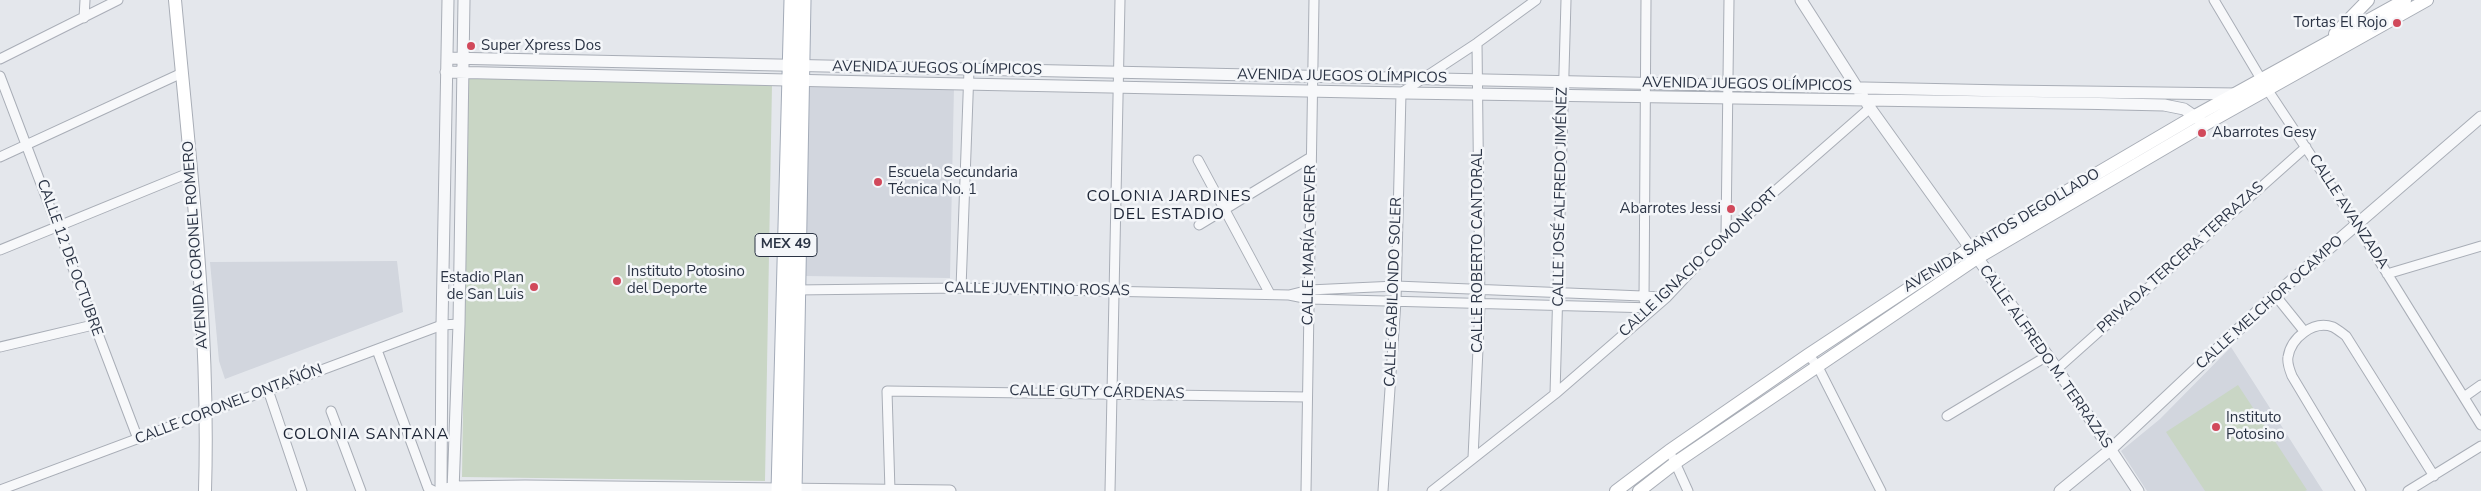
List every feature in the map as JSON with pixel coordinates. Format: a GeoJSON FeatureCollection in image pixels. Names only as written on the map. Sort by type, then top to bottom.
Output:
{"type":"FeatureCollection","features":[{"type":"Feature","properties":{"kind":"main road","name":"AVENIDA CORONEL ROMERO"},"geometry":{"type":"LineString","coordinates":[[175,0],[199,261],[207,414],[205,491]]}},
{"type":"Feature","properties":{"kind":"main road","name":"MEX 49"},"geometry":{"type":"LineString","coordinates":[[787,489],[795,73],[792,0]]}},
{"type":"Feature","properties":{"kind":"main road","name":"MEX 49"},"geometry":{"type":"LineString","coordinates":[[795,73],[803,0]]}},
{"type":"Feature","properties":{"kind":"main road"},"geometry":{"type":"LineString","coordinates":[[2325,45],[2368,0]]}},
{"type":"Feature","properties":{"kind":"main road"},"geometry":{"type":"LineString","coordinates":[[2356,40],[2393,0]]}},
{"type":"Feature","properties":{"kind":"main road","name":"AVENIDA SANTOS DEGOLLADO"},"geometry":{"type":"LineString","coordinates":[[2200,120],[2237,94],[2265,85],[2325,45],[2405,0]]}},
{"type":"Feature","properties":{"kind":"main road","name":"AVENIDA SANTOS DEGOLLADO"},"geometry":{"type":"LineString","coordinates":[[1639,491],[1672,457],[1808,355],[1973,253],[2200,120],[2356,40],[2427,0]]}},
{"type":"Feature","properties":{"kind":"main road","name":"AVENIDA SANTOS DEGOLLADO"},"geometry":{"type":"LineString","coordinates":[[1616,491],[1817,365],[1973,253]]}},
{"type":"Feature","properties":{"kind":"street"},"geometry":{"type":"LineString","coordinates":[[84,18],[85,0]]}},
{"type":"Feature","properties":{"kind":"street"},"geometry":{"type":"LineString","coordinates":[[0,59],[118,0]]}},
{"type":"Feature","properties":{"kind":"street"},"geometry":{"type":"LineString","coordinates":[[443,490],[443,205],[448,0]]}},
{"type":"Feature","properties":{"kind":"street"},"geometry":{"type":"LineString","coordinates":[[443,490],[459,324],[464,0]]}},
{"type":"Feature","properties":{"kind":"street"},"geometry":{"type":"LineString","coordinates":[[1110,491],[1120,0]]}},
{"type":"Feature","properties":{"kind":"street","name":"CALLE MARÍA GREVER"},"geometry":{"type":"LineString","coordinates":[[1306,491],[1314,0]]}},
{"type":"Feature","properties":{"kind":"street"},"geometry":{"type":"LineString","coordinates":[[1401,93],[1477,43],[1536,0]]}},
{"type":"Feature","properties":{"kind":"street","name":"CALLE JOSÉ ALFREDO JIMÉNEZ"},"geometry":{"type":"LineString","coordinates":[[1556,394],[1566,0]]}},
{"type":"Feature","properties":{"kind":"street"},"geometry":{"type":"LineString","coordinates":[[1646,0],[1643,295],[1649,308]]}},
{"type":"Feature","properties":{"kind":"street"},"geometry":{"type":"LineString","coordinates":[[1726,234],[1729,0]]}},
{"type":"Feature","properties":{"kind":"street","name":"CALLE ALFREDO M. TERRAZAS"},"geometry":{"type":"LineString","coordinates":[[1802,0],[1856,87],[2057,369],[2138,491]]}},
{"type":"Feature","properties":{"kind":"street","name":"CALLE AVANZADA"},"geometry":{"type":"LineString","coordinates":[[2214,0],[2265,85],[2357,225],[2481,425]]}},
{"type":"Feature","properties":{"kind":"street","name":"CALLE ROBERTO CANTORAL"},"geometry":{"type":"LineString","coordinates":[[1473,458],[1480,305],[1477,43]]}},
{"type":"Feature","properties":{"kind":"street","name":"AVENIDA JUEGOS OLÍMPICOS"},"geometry":{"type":"LineString","coordinates":[[446,58],[795,73],[969,83],[1727,98],[1867,103],[2164,105],[2184,109],[2200,120]]}},
{"type":"Feature","properties":{"kind":"street"},"geometry":{"type":"LineString","coordinates":[[962,288],[969,70]]}},
{"type":"Feature","properties":{"kind":"street","name":"AVENIDA JUEGOS OLÍMPICOS"},"geometry":{"type":"LineString","coordinates":[[446,72],[795,73],[969,70],[2237,94]]}},
{"type":"Feature","properties":{"kind":"street"},"geometry":{"type":"LineString","coordinates":[[0,157],[182,73]]}},
{"type":"Feature","properties":{"kind":"street","name":"CALLE 12 DE OCTUBRE"},"geometry":{"type":"LineString","coordinates":[[0,76],[58,226],[93,325],[138,439]]}},
{"type":"Feature","properties":{"kind":"street","name":"CALLE GABILONDO SOLER"},"geometry":{"type":"LineString","coordinates":[[1383,491],[1396,301],[1401,93]]}},
{"type":"Feature","properties":{"kind":"street","name":"CALLE IGNACIO COMONFORT"},"geometry":{"type":"LineString","coordinates":[[1432,491],[1556,394],[1649,308],[1667,297],[1726,234],[1867,103]]}},
{"type":"Feature","properties":{"kind":"street","name":"CALLE MELCHOR OCAMPO"},"geometry":{"type":"LineString","coordinates":[[2060,491],[2110,450],[2275,296],[2481,117]]}},
{"type":"Feature","properties":{"kind":"street","name":"PRIVADA TERCERA TERRAZAS"},"geometry":{"type":"LineString","coordinates":[[2057,369],[2306,147]]}},
{"type":"Feature","properties":{"kind":"street"},"geometry":{"type":"LineString","coordinates":[[1199,225],[1311,157]]}},
{"type":"Feature","properties":{"kind":"street"},"geometry":{"type":"LineString","coordinates":[[1198,160],[1270,294]]}},
{"type":"Feature","properties":{"kind":"street"},"geometry":{"type":"LineString","coordinates":[[0,250],[191,172]]}},
{"type":"Feature","properties":{"kind":"street"},"geometry":{"type":"LineString","coordinates":[[443,205],[461,205]]}},
{"type":"Feature","properties":{"kind":"street"},"geometry":{"type":"LineString","coordinates":[[2387,274],[2481,246]]}},
{"type":"Feature","properties":{"kind":"street","name":"CALLE JUVENTINO ROSAS"},"geometry":{"type":"LineString","coordinates":[[791,290],[962,288],[1289,295],[1396,286],[1667,297]]}},
{"type":"Feature","properties":{"kind":"street","name":"CALLE JUVENTINO ROSAS"},"geometry":{"type":"LineString","coordinates":[[1309,294],[1480,305],[1559,304],[1649,308]]}},
{"type":"Feature","properties":{"kind":"street"},"geometry":{"type":"LineString","coordinates":[[2275,296],[2304,331]]}},
{"type":"Feature","properties":{"kind":"street","name":"CALLE CORONEL ONTAÑÓN"},"geometry":{"type":"LineString","coordinates":[[0,490],[442,325],[459,324]]}},
{"type":"Feature","properties":{"kind":"street"},"geometry":{"type":"LineString","coordinates":[[0,347],[93,325]]}},
{"type":"Feature","properties":{"kind":"street"},"geometry":{"type":"LineString","coordinates":[[2361,491],[2292,376],[2288,358],[2294,340],[2304,331],[2319,326],[2332,326],[2346,336],[2434,476]]}},
{"type":"Feature","properties":{"kind":"street"},"geometry":{"type":"LineString","coordinates":[[377,350],[428,488],[443,490],[787,489],[950,491]]}},
{"type":"Feature","properties":{"kind":"street"},"geometry":{"type":"LineString","coordinates":[[1808,355],[1817,365],[1881,491]]}},
{"type":"Feature","properties":{"kind":"street"},"geometry":{"type":"LineString","coordinates":[[1946,416],[2047,356]]}},
{"type":"Feature","properties":{"kind":"street"},"geometry":{"type":"LineString","coordinates":[[2464,397],[2481,386]]}},
{"type":"Feature","properties":{"kind":"street"},"geometry":{"type":"LineString","coordinates":[[268,390],[302,491]]}},
{"type":"Feature","properties":{"kind":"street","name":"CALLE GUTY CÁRDENAS"},"geometry":{"type":"LineString","coordinates":[[890,490],[887,391],[1307,397]]}},
{"type":"Feature","properties":{"kind":"street"},"geometry":{"type":"LineString","coordinates":[[331,412],[361,491]]}},
{"type":"Feature","properties":{"kind":"street"},"geometry":{"type":"LineString","coordinates":[[2408,491],[2481,446]]}},
{"type":"Feature","properties":{"kind":"street"},"geometry":{"type":"LineString","coordinates":[[1672,457],[1688,491]]}},
{"type":"Feature","properties":{"kind":"shaded area","name":"Escuela Secundaria Técnica No. 1"},"geometry":{"type":"Polygon","coordinates":[[[807,83],[954,86],[950,278],[803,276],[807,83]]]}},
{"type":"Feature","properties":{"kind":"shaded area"},"geometry":{"type":"Polygon","coordinates":[[[397,261],[403,312],[225,379],[219,361],[210,262],[397,261]]]}},
{"type":"Feature","properties":{"kind":"shaded area","name":"Instituto Potosino"},"geometry":{"type":"Polygon","coordinates":[[[2231,347],[2323,491],[2147,491],[2121,451],[2160,419],[2231,347]]]}},
{"type":"Feature","properties":{"kind":"green space","name":"Instituto Potosino del Deporte"},"geometry":{"type":"Polygon","coordinates":[[[468,74],[772,84],[765,481],[462,477],[468,74]]]}},
{"type":"Feature","properties":{"kind":"green space"},"geometry":{"type":"Polygon","coordinates":[[[2238,385],[2307,490],[2205,491],[2166,432],[2238,385]]]}},
{"type":"Feature","properties":{"kind":"place","name":"Tortas El Rojo"},"geometry":{"type":"Point","coordinates":[2397,23]}},
{"type":"Feature","properties":{"kind":"place","name":"Super Xpress Dos"},"geometry":{"type":"Point","coordinates":[471,46]}},
{"type":"Feature","properties":{"kind":"place","name":"Abarrotes Gesy"},"geometry":{"type":"Point","coordinates":[2202,133]}},
{"type":"Feature","properties":{"kind":"place","name":"Escuela Secundaria Técnica No. 1"},"geometry":{"type":"Point","coordinates":[878,182]}},
{"type":"Feature","properties":{"kind":"place","name":"Abarrotes Jessi"},"geometry":{"type":"Point","coordinates":[1731,209]}},
{"type":"Feature","properties":{"kind":"place","name":"Instituto Potosino del Deporte"},"geometry":{"type":"Point","coordinates":[617,281]}},
{"type":"Feature","properties":{"kind":"place","name":"Estadio Plan de San Luis"},"geometry":{"type":"Point","coordinates":[534,287]}},
{"type":"Feature","properties":{"kind":"place","name":"Instituto Potosino"},"geometry":{"type":"Point","coordinates":[2216,427]}},
{"type":"Feature","properties":{"kind":"district","name":"COLONIA JARDINES DEL ESTADIO"},"geometry":{"type":"Point","coordinates":[1169,206]}},
{"type":"Feature","properties":{"kind":"district","name":"COLONIA SANTANA"},"geometry":{"type":"Point","coordinates":[366,435]}}]}
